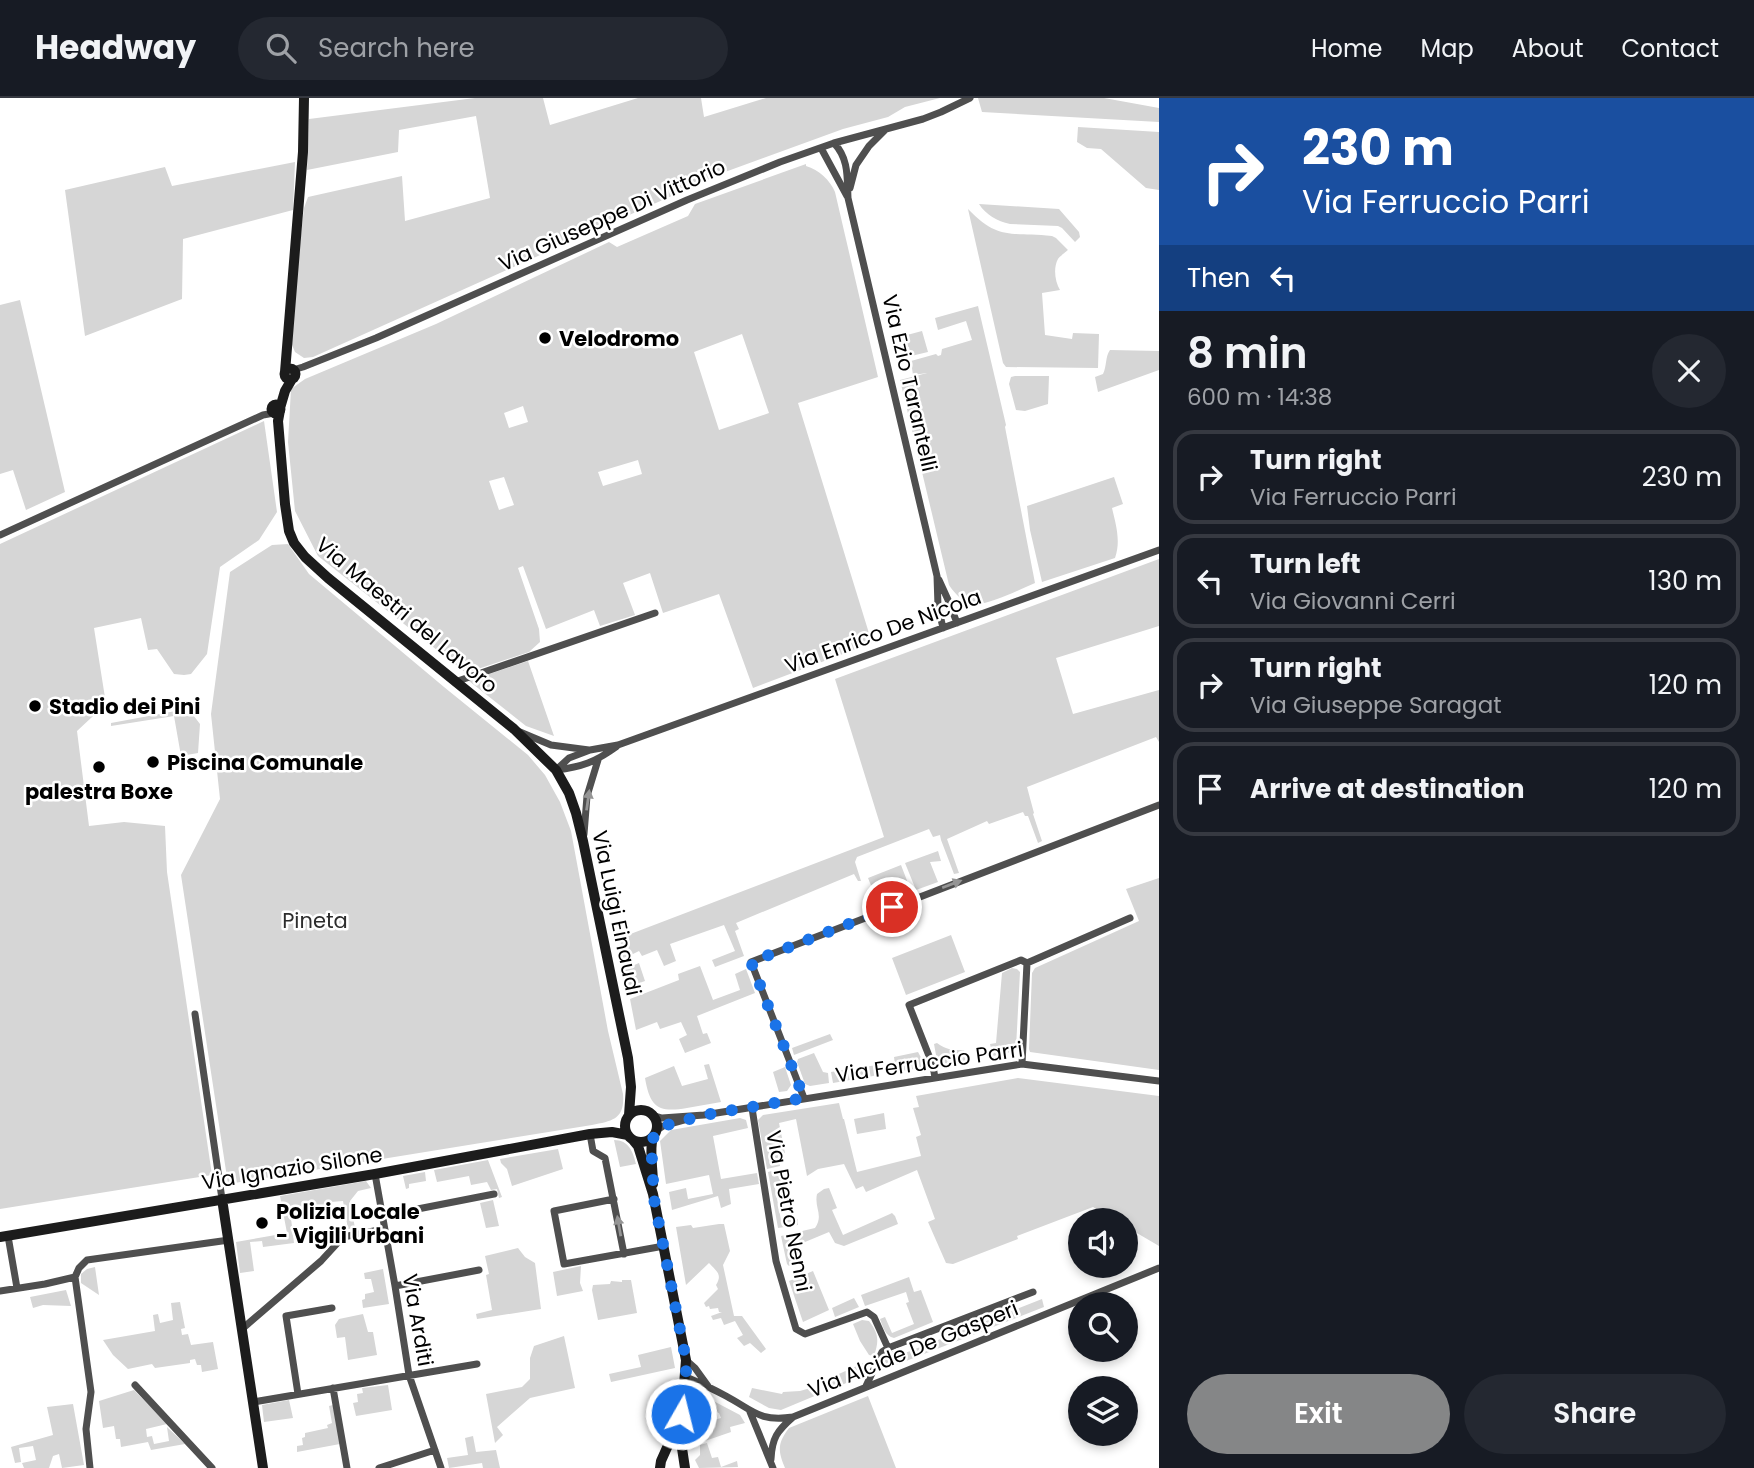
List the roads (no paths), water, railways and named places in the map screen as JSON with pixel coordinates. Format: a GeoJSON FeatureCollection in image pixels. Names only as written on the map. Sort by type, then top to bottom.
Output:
{"type":"FeatureCollection","features":[{"type":"Feature","properties":{"kind":"street"},"geometry":{"type":"LineString","coordinates":[[292,373],[286,355],[303,152],[304,98]]}},
{"type":"Feature","properties":{"kind":"street","name":"Via Giuseppe Di Vittorio"},"geometry":{"type":"LineString","coordinates":[[292,373],[687,200],[834,143],[941,112],[970,98]]}},
{"type":"Feature","properties":{"kind":"street"},"geometry":{"type":"LineString","coordinates":[[848,198],[856,165],[869,146],[886,129]]}},
{"type":"Feature","properties":{"kind":"street"},"geometry":{"type":"LineString","coordinates":[[834,143],[842,151],[847,172],[848,198]]}},
{"type":"Feature","properties":{"kind":"street"},"geometry":{"type":"LineString","coordinates":[[821,148],[848,198]]}},
{"type":"Feature","properties":{"kind":"street","name":"Via Ezio Tarantelli"},"geometry":{"type":"LineString","coordinates":[[848,198],[937,576]]}},
{"type":"Feature","properties":{"kind":"street","name":"Via Maestri del Lavoro"},"geometry":{"type":"LineString","coordinates":[[292,373],[281,389],[275,411],[286,518],[294,543],[328,578],[514,729],[555,770]]}},
{"type":"Feature","properties":{"kind":"street"},"geometry":{"type":"LineString","coordinates":[[0,535],[275,411]]}},
{"type":"Feature","properties":{"kind":"street","name":"Via Enrico De Nicola"},"geometry":{"type":"LineString","coordinates":[[618,745],[1159,550]]}},
{"type":"Feature","properties":{"kind":"street"},"geometry":{"type":"LineString","coordinates":[[937,576],[957,624]]}},
{"type":"Feature","properties":{"kind":"street"},"geometry":{"type":"LineString","coordinates":[[937,576],[938,606],[943,628]]}},
{"type":"Feature","properties":{"kind":"street"},"geometry":{"type":"LineString","coordinates":[[455,681],[655,613]]}},
{"type":"Feature","properties":{"kind":"street"},"geometry":{"type":"LineString","coordinates":[[514,729],[551,745],[590,750]]}},
{"type":"Feature","properties":{"kind":"street"},"geometry":{"type":"LineString","coordinates":[[555,770],[569,758],[590,750],[618,745]]}},
{"type":"Feature","properties":{"kind":"street"},"geometry":{"type":"LineString","coordinates":[[555,770],[574,768],[598,760],[618,745]]}},
{"type":"Feature","properties":{"kind":"street"},"geometry":{"type":"LineString","coordinates":[[583,841],[587,796],[598,760]]}},
{"type":"Feature","properties":{"kind":"street","name":"Via Luigi Einaudi"},"geometry":{"type":"LineString","coordinates":[[555,770],[569,793],[576,813],[630,1068],[640,1098],[652,1114]]}},
{"type":"Feature","properties":{"kind":"street"},"geometry":{"type":"LineString","coordinates":[[804,1098],[751,962],[1159,805]]}},
{"type":"Feature","properties":{"kind":"street"},"geometry":{"type":"LineString","coordinates":[[1027,963],[1130,918]]}},
{"type":"Feature","properties":{"kind":"street"},"geometry":{"type":"LineString","coordinates":[[935,1078],[909,1004],[1021,960],[1027,963]]}},
{"type":"Feature","properties":{"kind":"street"},"geometry":{"type":"LineString","coordinates":[[1021,1064],[1027,963]]}},
{"type":"Feature","properties":{"kind":"street"},"geometry":{"type":"LineString","coordinates":[[195,1014],[263,1468]]}},
{"type":"Feature","properties":{"kind":"street","name":"Via Ferruccio Parri"},"geometry":{"type":"LineString","coordinates":[[652,1114],[662,1118],[704,1115],[1021,1064],[1159,1081]]}},
{"type":"Feature","properties":{"kind":"street","name":"Via Luigi Einaudi"},"geometry":{"type":"LineString","coordinates":[[627,1118],[631,1087],[630,1068]]}},
{"type":"Feature","properties":{"kind":"street","name":"Via Pietro Nenni"},"geometry":{"type":"LineString","coordinates":[[752,1108],[776,1261],[796,1329],[806,1334],[867,1312],[874,1317],[888,1348]]}},
{"type":"Feature","properties":{"kind":"street"},"geometry":{"type":"LineString","coordinates":[[653,1194],[650,1145],[657,1121],[652,1114],[639,1110],[627,1118],[625,1126],[630,1138],[638,1146],[653,1194],[686,1360],[680,1435],[683,1468],[673,1465],[662,1468],[661,1461],[681,1414]]}},
{"type":"Feature","properties":{"kind":"street","name":"Via Ferruccio Parri"},"geometry":{"type":"LineString","coordinates":[[655,1133],[663,1126],[704,1115]]}},
{"type":"Feature","properties":{"kind":"street","name":"Via Ignazio Silone"},"geometry":{"type":"LineString","coordinates":[[590,1134],[627,1118]]}},
{"type":"Feature","properties":{"kind":"street","name":"Via Ignazio Silone"},"geometry":{"type":"LineString","coordinates":[[4,1236],[375,1174],[590,1134],[612,1132],[630,1138]]}},
{"type":"Feature","properties":{"kind":"street"},"geometry":{"type":"LineString","coordinates":[[630,1138],[644,1142],[655,1133]]}},
{"type":"Feature","properties":{"kind":"street"},"geometry":{"type":"LineString","coordinates":[[590,1134],[593,1151],[605,1158],[624,1254]]}},
{"type":"Feature","properties":{"kind":"street","name":"Via Arditi"},"geometry":{"type":"LineString","coordinates":[[375,1174],[409,1375],[441,1468]]}},
{"type":"Feature","properties":{"kind":"street"},"geometry":{"type":"LineString","coordinates":[[382,1216],[494,1194]]}},
{"type":"Feature","properties":{"kind":"street"},"geometry":{"type":"LineString","coordinates":[[614,1199],[554,1211],[564,1264],[664,1246]]}},
{"type":"Feature","properties":{"kind":"street"},"geometry":{"type":"LineString","coordinates":[[242,1329],[321,1261],[343,1237],[384,1229]]}},
{"type":"Feature","properties":{"kind":"street"},"geometry":{"type":"LineString","coordinates":[[4,1236],[17,1288]]}},
{"type":"Feature","properties":{"kind":"street"},"geometry":{"type":"LineString","coordinates":[[90,1468],[86,1429],[91,1392],[75,1277],[79,1268],[87,1260],[229,1240]]}},
{"type":"Feature","properties":{"kind":"street"},"geometry":{"type":"LineString","coordinates":[[396,1286],[479,1270]]}},
{"type":"Feature","properties":{"kind":"street","name":"Via Alcide De Gasperi"},"geometry":{"type":"LineString","coordinates":[[686,1377],[709,1387],[750,1412],[767,1418],[793,1417],[1158,1270]]}},
{"type":"Feature","properties":{"kind":"street"},"geometry":{"type":"LineString","coordinates":[[0,1291],[75,1277]]}},
{"type":"Feature","properties":{"kind":"street"},"geometry":{"type":"LineString","coordinates":[[866,1387],[882,1352],[888,1348],[1033,1292]]}},
{"type":"Feature","properties":{"kind":"street"},"geometry":{"type":"LineString","coordinates":[[298,1394],[286,1315],[332,1308]]}},
{"type":"Feature","properties":{"kind":"street"},"geometry":{"type":"LineString","coordinates":[[683,1401],[690,1393],[709,1387],[686,1360]]}},
{"type":"Feature","properties":{"kind":"street"},"geometry":{"type":"LineString","coordinates":[[253,1402],[477,1364]]}},
{"type":"Feature","properties":{"kind":"street"},"geometry":{"type":"LineString","coordinates":[[135,1385],[212,1468]]}},
{"type":"Feature","properties":{"kind":"street"},"geometry":{"type":"LineString","coordinates":[[333,1388],[347,1468]]}},
{"type":"Feature","properties":{"kind":"street"},"geometry":{"type":"LineString","coordinates":[[750,1412],[772,1466]]}},
{"type":"Feature","properties":{"kind":"street"},"geometry":{"type":"LineString","coordinates":[[772,1466],[772,1444],[777,1432],[793,1417]]}},
{"type":"Feature","properties":{"kind":"street"},"geometry":{"type":"LineString","coordinates":[[379,1468],[435,1450]]}},
{"type":"Feature","properties":{"kind":"place","name":"Velodromo"},"geometry":{"type":"Point","coordinates":[545,338]}},
{"type":"Feature","properties":{"kind":"place","name":"Stadio dei Pini"},"geometry":{"type":"Point","coordinates":[35,706]}},
{"type":"Feature","properties":{"kind":"place","name":"Piscina Comunale"},"geometry":{"type":"Point","coordinates":[153,762]}},
{"type":"Feature","properties":{"kind":"place","name":"palestra Boxe"},"geometry":{"type":"Point","coordinates":[99,767]}},
{"type":"Feature","properties":{"kind":"place","name":"Polizia Locale - Vigili Urbani"},"geometry":{"type":"Point","coordinates":[262,1223]}},
{"type":"Feature","properties":{"kind":"park label","name":"Pineta"},"geometry":{"type":"Point","coordinates":[315,920]}}]}
